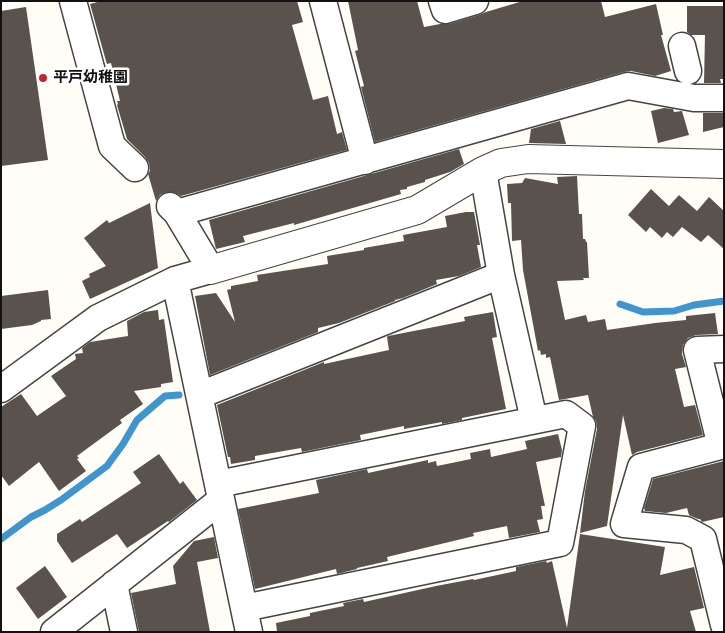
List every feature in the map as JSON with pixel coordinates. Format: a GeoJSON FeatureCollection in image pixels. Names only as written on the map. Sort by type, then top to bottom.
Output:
{"type":"FeatureCollection","features":[{"type":"Feature","properties":{"kind":"street"},"geometry":{"type":"LineString","coordinates":[[73,1],[112,146],[135,168]]}},
{"type":"Feature","properties":{"kind":"street"},"geometry":{"type":"LineString","coordinates":[[323,1],[365,161]]}},
{"type":"Feature","properties":{"kind":"street"},"geometry":{"type":"LineString","coordinates":[[442,1],[444,10],[475,1]]}},
{"type":"Feature","properties":{"kind":"street"},"geometry":{"type":"LineString","coordinates":[[682,46],[694,95]]}},
{"type":"Feature","properties":{"kind":"street"},"geometry":{"type":"LineString","coordinates":[[210,270],[174,209],[365,161],[628,86],[724,98]]}},
{"type":"Feature","properties":{"kind":"street"},"geometry":{"type":"LineString","coordinates":[[1,389],[98,318],[175,280],[417,210],[483,170],[501,163],[528,160],[724,164]]}},
{"type":"Feature","properties":{"kind":"street"},"geometry":{"type":"LineString","coordinates":[[483,170],[501,275],[534,420]]}},
{"type":"Feature","properties":{"kind":"street"},"geometry":{"type":"LineString","coordinates":[[200,395],[501,275]]}},
{"type":"Feature","properties":{"kind":"street"},"geometry":{"type":"LineString","coordinates":[[54,632],[114,584],[219,492],[566,414],[582,426],[560,543],[246,620],[219,492],[200,395],[175,280]]}},
{"type":"Feature","properties":{"kind":"street"},"geometry":{"type":"LineString","coordinates":[[724,348],[697,350],[723,446],[641,467],[624,524],[686,530],[713,535],[724,625]]}},
{"type":"Feature","properties":{"kind":"street"},"geometry":{"type":"LineString","coordinates":[[114,584],[124,632]]}},
{"type":"Feature","properties":{"kind":"building"},"geometry":{"type":"Polygon","coordinates":[[[101,1],[297,1],[303,22],[292,25],[313,100],[328,96],[337,134],[342,132],[347,150],[181,196],[174,192],[166,192],[160,195],[156,201],[148,174],[150,171],[149,163],[127,139],[117,105],[117,101],[120,101],[111,63],[107,64],[90,4],[101,1]]]}},
{"type":"Feature","properties":{"kind":"building"},"geometry":{"type":"Polygon","coordinates":[[[348,1],[417,1],[424,27],[449,24],[523,1],[601,1],[605,17],[656,4],[663,35],[661,35],[671,71],[655,76],[631,71],[624,72],[375,142],[361,87],[364,86],[355,51],[358,50],[348,1]]]}},
{"type":"Feature","properties":{"kind":"building"},"geometry":{"type":"Polygon","coordinates":[[[687,6],[724,6],[724,79],[720,79],[721,83],[704,83],[705,35],[691,35],[687,32],[687,6]]]}},
{"type":"Feature","properties":{"kind":"building","name":"平戸幼稚園"},"geometry":{"type":"Polygon","coordinates":[[[26,7],[48,160],[1,166],[1,11],[26,7]]]}},
{"type":"Feature","properties":{"kind":"building"},"geometry":{"type":"Polygon","coordinates":[[[664,108],[673,109],[674,112],[682,111],[689,135],[658,143],[651,111],[664,108]]]}},
{"type":"Feature","properties":{"kind":"building"},"geometry":{"type":"Polygon","coordinates":[[[703,113],[724,113],[724,127],[703,132],[703,113]]]}},
{"type":"Feature","properties":{"kind":"building"},"geometry":{"type":"Polygon","coordinates":[[[560,121],[566,144],[529,143],[531,129],[560,121]]]}},
{"type":"Feature","properties":{"kind":"building"},"geometry":{"type":"Polygon","coordinates":[[[459,149],[464,164],[450,172],[400,190],[401,194],[294,225],[294,223],[243,236],[245,242],[216,249],[209,220],[459,149]]]}},
{"type":"Feature","properties":{"kind":"building"},"geometry":{"type":"Polygon","coordinates":[[[577,176],[579,214],[582,214],[583,239],[587,242],[589,278],[583,278],[584,280],[557,281],[565,320],[586,315],[588,322],[605,319],[607,330],[686,320],[686,316],[715,313],[718,334],[696,335],[688,338],[683,345],[682,354],[686,367],[675,369],[684,407],[695,405],[703,435],[637,452],[632,455],[623,415],[607,526],[580,533],[585,491],[597,429],[596,421],[593,417],[588,395],[559,400],[550,357],[546,358],[546,354],[541,355],[540,350],[538,351],[523,270],[521,240],[512,241],[511,203],[508,203],[507,184],[522,183],[525,178],[558,184],[557,177],[577,176]]]}},
{"type":"Feature","properties":{"kind":"building"},"geometry":{"type":"Polygon","coordinates":[[[651,189],[669,206],[679,195],[697,211],[709,197],[724,211],[724,249],[708,235],[701,242],[682,227],[673,237],[667,232],[662,238],[650,227],[646,232],[628,215],[651,189]]]}},
{"type":"Feature","properties":{"kind":"building"},"geometry":{"type":"Polygon","coordinates":[[[150,203],[158,268],[90,299],[82,281],[90,277],[89,274],[106,266],[84,238],[107,220],[109,223],[150,203]]]}},
{"type":"Feature","properties":{"kind":"building"},"geometry":{"type":"Polygon","coordinates":[[[474,212],[480,245],[477,245],[481,267],[459,276],[436,280],[437,284],[339,323],[318,328],[318,332],[210,375],[195,296],[216,293],[235,322],[227,290],[231,289],[231,286],[258,281],[257,275],[328,264],[327,256],[404,241],[403,235],[447,227],[445,216],[474,212]]]}},
{"type":"Feature","properties":{"kind":"building"},"geometry":{"type":"Polygon","coordinates":[[[48,290],[51,319],[41,320],[32,325],[1,329],[1,296],[48,290]]]}},
{"type":"Feature","properties":{"kind":"building"},"geometry":{"type":"Polygon","coordinates":[[[158,310],[159,320],[164,319],[173,382],[161,384],[161,387],[134,391],[143,404],[120,420],[122,423],[77,456],[79,458],[77,459],[86,471],[59,491],[39,462],[9,486],[1,475],[1,407],[21,394],[37,416],[66,396],[51,376],[76,359],[75,354],[83,353],[82,348],[90,342],[128,336],[127,321],[144,312],[158,310]]]}},
{"type":"Feature","properties":{"kind":"building"},"geometry":{"type":"Polygon","coordinates":[[[493,312],[497,337],[492,338],[506,409],[442,424],[442,422],[404,429],[404,426],[360,435],[361,440],[302,452],[301,448],[255,456],[255,460],[231,464],[217,405],[324,362],[324,364],[389,350],[388,336],[465,321],[464,317],[493,312]]]}},
{"type":"Feature","properties":{"kind":"building"},"geometry":{"type":"Polygon","coordinates":[[[558,434],[562,450],[561,457],[536,462],[545,506],[541,506],[543,519],[537,520],[540,532],[509,538],[507,526],[473,533],[474,536],[387,557],[388,561],[337,574],[336,569],[255,589],[238,509],[319,493],[316,480],[367,469],[368,473],[428,460],[428,463],[436,461],[437,466],[471,459],[470,453],[490,449],[491,457],[527,449],[525,441],[558,434]]]}},
{"type":"Feature","properties":{"kind":"building"},"geometry":{"type":"Polygon","coordinates":[[[159,454],[180,484],[183,481],[197,500],[169,522],[127,548],[117,534],[72,563],[57,541],[57,534],[80,519],[82,522],[141,483],[133,472],[159,454]]]}},
{"type":"Feature","properties":{"kind":"building"},"geometry":{"type":"Polygon","coordinates":[[[724,461],[724,517],[702,522],[700,519],[689,515],[687,508],[666,513],[645,511],[644,508],[653,479],[724,461]]]}},
{"type":"Feature","properties":{"kind":"building"},"geometry":{"type":"Polygon","coordinates":[[[580,534],[665,547],[660,575],[694,567],[704,608],[690,611],[696,632],[277,632],[276,623],[344,606],[343,603],[363,599],[364,602],[436,586],[474,580],[516,571],[516,567],[546,561],[547,563],[552,561],[567,628],[580,534]]]}},
{"type":"Feature","properties":{"kind":"building"},"geometry":{"type":"Polygon","coordinates":[[[214,537],[218,558],[197,562],[210,632],[139,632],[131,593],[176,584],[173,566],[194,541],[214,537]]]}},
{"type":"Feature","properties":{"kind":"building"},"geometry":{"type":"Polygon","coordinates":[[[45,566],[67,597],[38,619],[16,588],[45,566]]]}},
{"type":"Feature","properties":{"kind":"waterway"},"geometry":{"type":"LineString","coordinates":[[620,304],[643,312],[674,311],[694,305],[724,301]]}},
{"type":"Feature","properties":{"kind":"waterway"},"geometry":{"type":"LineString","coordinates":[[1,539],[31,517],[61,500],[107,466],[137,420],[165,396],[179,395]]}},
{"type":"Feature","properties":{"kind":"place","name":"平戸幼稚園"},"geometry":{"type":"Point","coordinates":[43,78]}}]}
